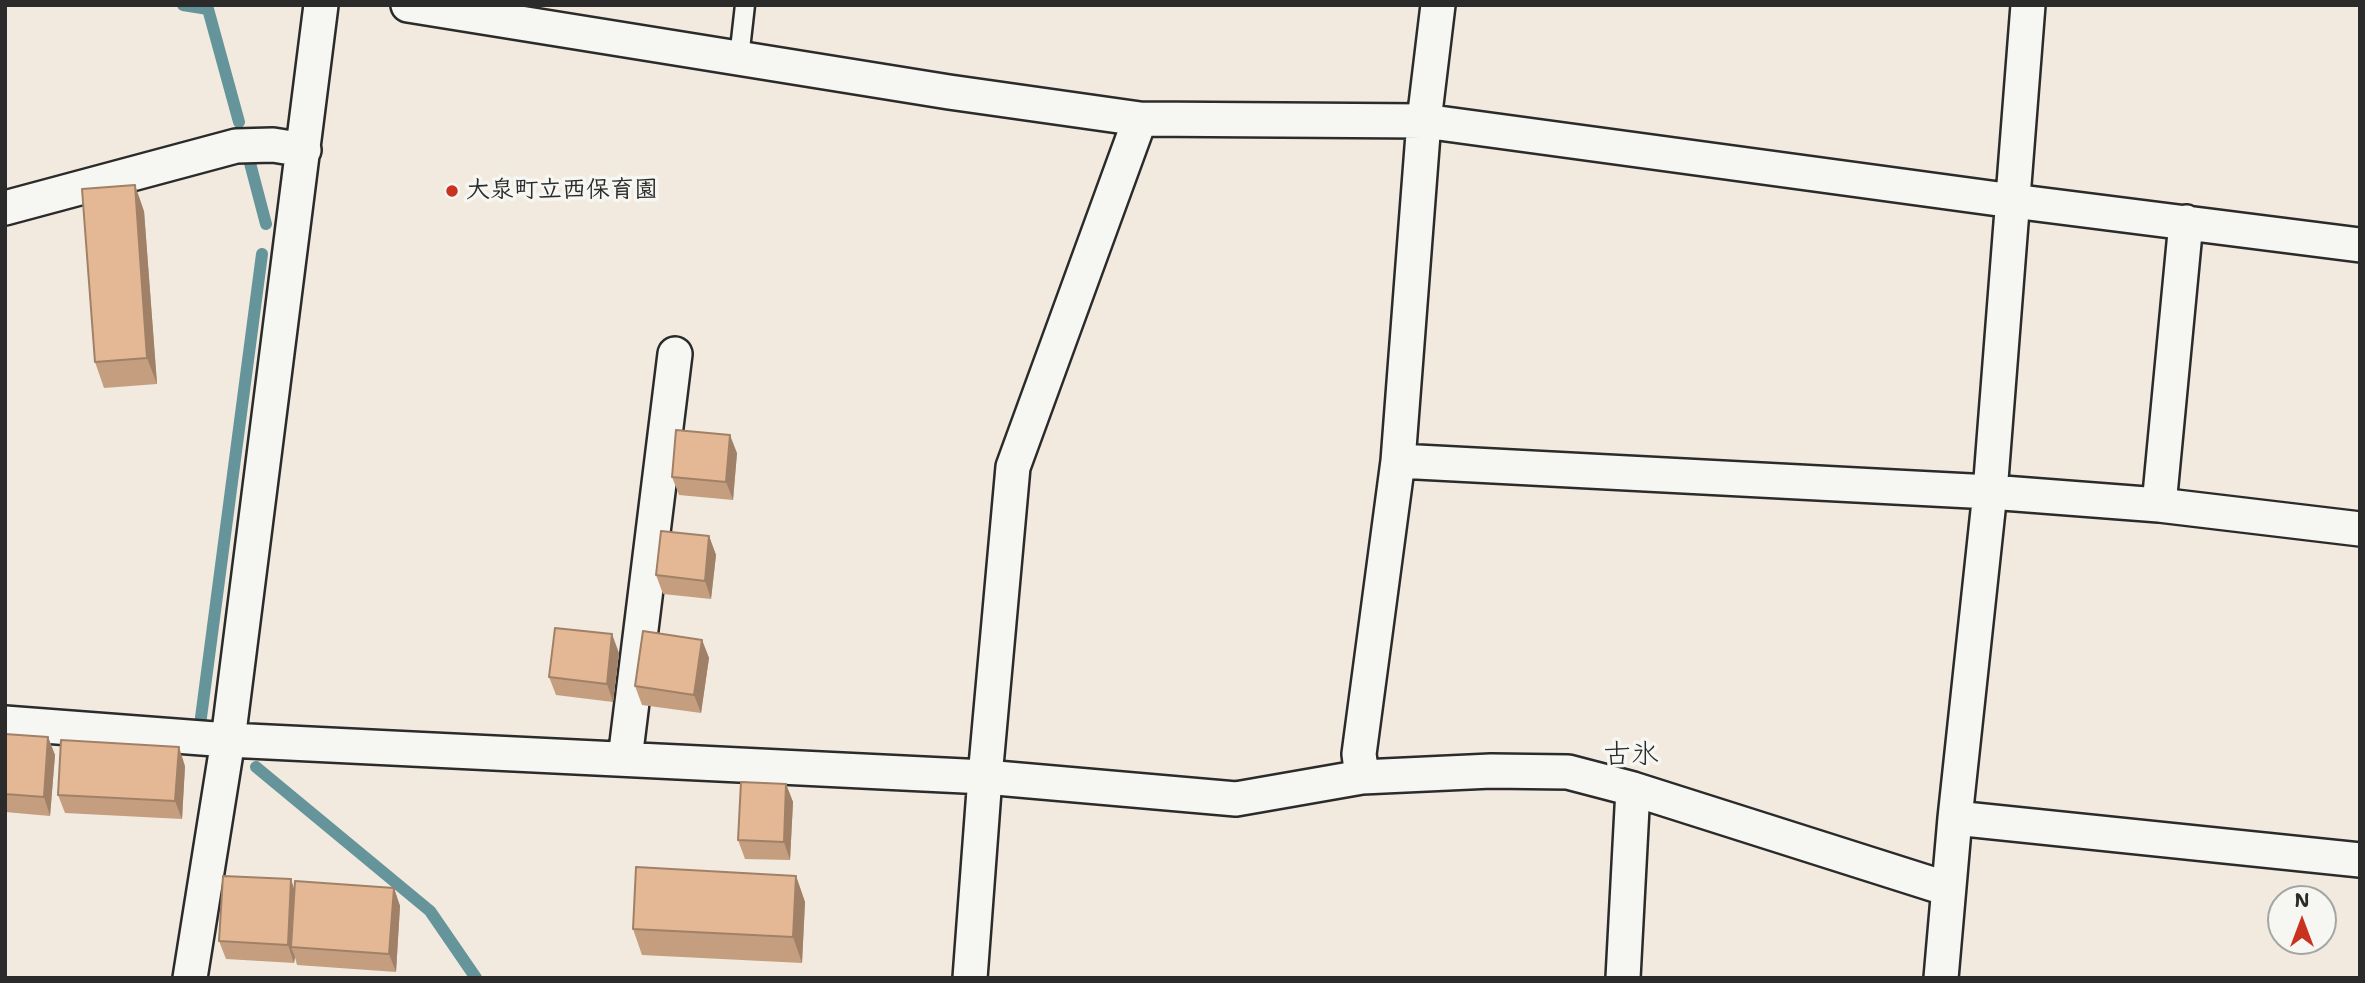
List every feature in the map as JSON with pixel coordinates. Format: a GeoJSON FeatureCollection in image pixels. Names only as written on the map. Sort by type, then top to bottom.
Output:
{"type":"FeatureCollection","features":[{"type":"Feature","properties":{"kind":"street"},"geometry":{"type":"LineString","coordinates":[[190,978],[228,740],[321,5]]}},
{"type":"Feature","properties":{"kind":"street"},"geometry":{"type":"LineString","coordinates":[[408,5],[1140,119],[1424,121],[2360,246]]}},
{"type":"Feature","properties":{"kind":"street"},"geometry":{"type":"LineString","coordinates":[[1362,777],[1359,754],[1398,461],[1424,121],[1438,5]]}},
{"type":"Feature","properties":{"kind":"street"},"geometry":{"type":"LineString","coordinates":[[1941,978],[1955,818],[1990,492],[2028,5]]}},
{"type":"Feature","properties":{"kind":"street"},"geometry":{"type":"LineString","coordinates":[[970,978],[1013,467],[1140,119]]}},
{"type":"Feature","properties":{"kind":"street"},"geometry":{"type":"LineString","coordinates":[[5,208],[236,146],[273,145],[304,150]]}},
{"type":"Feature","properties":{"kind":"street"},"geometry":{"type":"LineString","coordinates":[[2159,505],[2186,222]]}},
{"type":"Feature","properties":{"kind":"street"},"geometry":{"type":"LineString","coordinates":[[625,759],[676,355]]}},
{"type":"Feature","properties":{"kind":"street"},"geometry":{"type":"LineString","coordinates":[[1398,461],[1990,492],[2159,505],[2360,529]]}},
{"type":"Feature","properties":{"kind":"street"},"geometry":{"type":"LineString","coordinates":[[5,723],[228,740],[985,777],[1236,799],[1362,777],[1517,770],[1568,772],[1633,789],[1948,889]]}},
{"type":"Feature","properties":{"kind":"street"},"geometry":{"type":"LineString","coordinates":[[1623,978],[1633,789]]}},
{"type":"Feature","properties":{"kind":"street"},"geometry":{"type":"LineString","coordinates":[[1955,818],[2360,860]]}},
{"type":"Feature","properties":{"kind":"lane"},"geometry":{"type":"LineString","coordinates":[[739,58],[745,5]]}},
{"type":"Feature","properties":{"kind":"building"},"geometry":{"type":"Polygon","coordinates":[[[135,185],[147,358],[95,362],[82,189],[135,185]]]}},
{"type":"Feature","properties":{"kind":"building"},"geometry":{"type":"Polygon","coordinates":[[[676,430],[730,435],[726,482],[672,477],[676,430]]]}},
{"type":"Feature","properties":{"kind":"building"},"geometry":{"type":"Polygon","coordinates":[[[661,531],[709,536],[705,581],[656,575],[661,531]]]}},
{"type":"Feature","properties":{"kind":"building"},"geometry":{"type":"Polygon","coordinates":[[[555,628],[612,634],[607,684],[549,677],[555,628]]]}},
{"type":"Feature","properties":{"kind":"building"},"geometry":{"type":"Polygon","coordinates":[[[643,631],[702,640],[694,695],[635,686],[643,631]]]}},
{"type":"Feature","properties":{"kind":"building"},"geometry":{"type":"Polygon","coordinates":[[[5,734],[48,737],[44,797],[5,794],[5,734]]]}},
{"type":"Feature","properties":{"kind":"building"},"geometry":{"type":"Polygon","coordinates":[[[61,740],[179,747],[175,801],[58,795],[61,740]]]}},
{"type":"Feature","properties":{"kind":"building"},"geometry":{"type":"Polygon","coordinates":[[[741,782],[786,784],[784,842],[738,840],[741,782]]]}},
{"type":"Feature","properties":{"kind":"building"},"geometry":{"type":"Polygon","coordinates":[[[636,867],[796,876],[793,937],[633,929],[636,867]]]}},
{"type":"Feature","properties":{"kind":"building"},"geometry":{"type":"Polygon","coordinates":[[[223,876],[291,879],[288,945],[219,941],[223,876]]]}},
{"type":"Feature","properties":{"kind":"building"},"geometry":{"type":"Polygon","coordinates":[[[295,881],[394,888],[389,954],[291,947],[295,881]]]}},
{"type":"Feature","properties":{"kind":"waterway"},"geometry":{"type":"LineString","coordinates":[[183,5],[208,9],[239,122]]}},
{"type":"Feature","properties":{"kind":"waterway"},"geometry":{"type":"LineString","coordinates":[[250,163],[266,224]]}},
{"type":"Feature","properties":{"kind":"waterway"},"geometry":{"type":"LineString","coordinates":[[200,725],[262,254]]}},
{"type":"Feature","properties":{"kind":"waterway"},"geometry":{"type":"LineString","coordinates":[[256,767],[430,911],[476,978]]}},
{"type":"Feature","properties":{"kind":"place","name":"大泉町立西保育園"},"geometry":{"type":"Point","coordinates":[452,191]}},
{"type":"Feature","properties":{"kind":"district","name":"古氷"},"geometry":{"type":"Point","coordinates":[1631,756]}}]}
